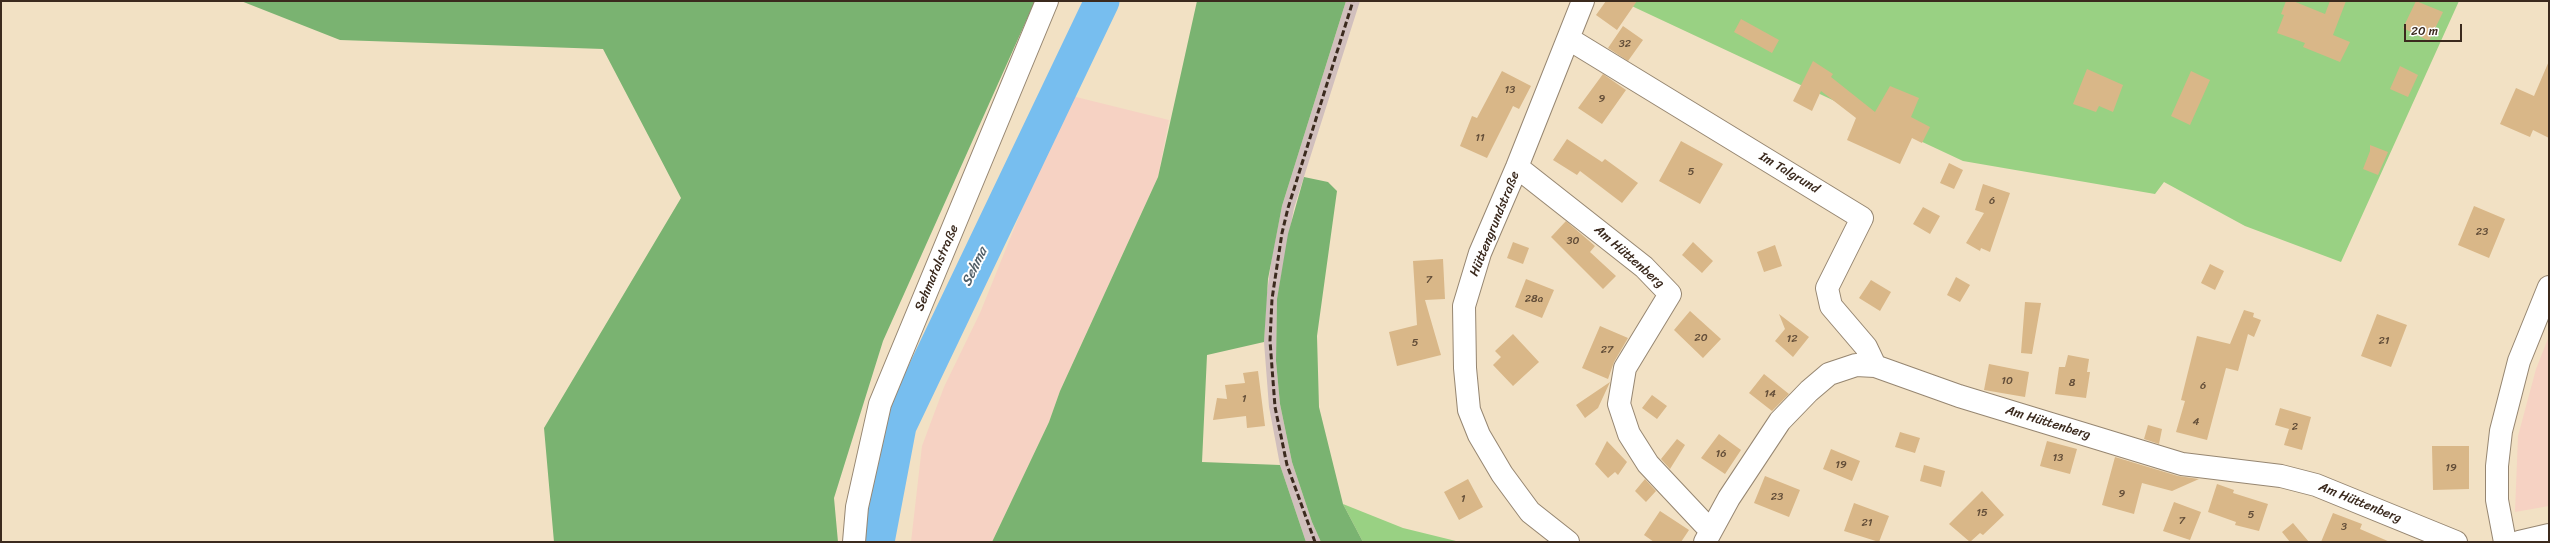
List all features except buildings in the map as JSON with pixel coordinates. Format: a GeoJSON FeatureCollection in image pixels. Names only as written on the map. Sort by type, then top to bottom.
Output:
{"type":"FeatureCollection","features":[{"type":"Feature","properties":{"kind":"street","name":"Sehmatalstraße"},"geometry":{"type":"LineString","coordinates":[[854,542],[857,507],[880,404],[1047,1]]}},
{"type":"Feature","properties":{"kind":"street","name":"Hüttengrundstraße"},"geometry":{"type":"LineString","coordinates":[[1568,542],[1530,512],[1507,481],[1479,435],[1469,410],[1465,368],[1464,306],[1480,253],[1517,167],[1583,1]]}},
{"type":"Feature","properties":{"kind":"street","name":"Im Talgrund"},"geometry":{"type":"LineString","coordinates":[[1569,38],[1862,218],[1827,288],[1831,306],[1866,346],[1875,366]]}},
{"type":"Feature","properties":{"kind":"street","name":"Am Hüttenberg"},"geometry":{"type":"LineString","coordinates":[[1517,167],[1644,267],[1670,294],[1625,368],[1618,404],[1629,434],[1648,464],[1707,536],[1780,421],[1809,391],[1829,374],[1856,365],[1875,366],[1958,396],[2182,464],[2281,476],[2316,485],[2456,542]]}},
{"type":"Feature","properties":{"kind":"street"},"geometry":{"type":"LineString","coordinates":[[2505,542],[2497,500],[2497,466],[2501,431],[2519,361],[2549,287]]}},
{"type":"Feature","properties":{"kind":"street"},"geometry":{"type":"LineString","coordinates":[[2519,542],[2549,535]]}},
{"type":"Feature","properties":{"kind":"shaded area"},"geometry":{"type":"Polygon","coordinates":[[[1346,1],[1360,1],[1294,208],[1277,299],[1276,361],[1280,404],[1292,462],[1312,522],[1321,542],[1306,542],[1280,465],[1269,407],[1264,342],[1266,300],[1272,256],[1282,206],[1346,1]]]}},
{"type":"Feature","properties":{"kind":"shaded area"},"geometry":{"type":"Polygon","coordinates":[[[1068,95],[1169,120],[1158,177],[1060,391],[1049,422],[992,542],[911,542],[922,446],[944,387],[980,313],[1068,95]]]}},
{"type":"Feature","properties":{"kind":"shaded area"},"geometry":{"type":"Polygon","coordinates":[[[2549,336],[2549,506],[2515,512],[2518,436],[2536,369],[2549,336]]]}},
{"type":"Feature","properties":{"kind":"green space"},"geometry":{"type":"Polygon","coordinates":[[[241,1],[1035,1],[883,341],[834,498],[838,542],[554,542],[544,428],[681,198],[603,49],[340,40],[241,1]]]}},
{"type":"Feature","properties":{"kind":"green space"},"geometry":{"type":"Polygon","coordinates":[[[1197,1],[1346,1],[1282,206],[1268,279],[1264,342],[1207,355],[1202,462],[1280,465],[1306,542],[992,542],[1049,422],[1060,391],[1158,177],[1197,1]]]}},
{"type":"Feature","properties":{"kind":"green space"},"geometry":{"type":"Polygon","coordinates":[[[1621,1],[2459,1],[2341,262],[2245,226],[2164,182],[2155,194],[1963,161],[1621,1]]]}},
{"type":"Feature","properties":{"kind":"green space"},"geometry":{"type":"Polygon","coordinates":[[[1304,177],[1328,182],[1337,191],[1317,336],[1319,407],[1343,504],[1363,542],[1321,542],[1312,522],[1292,462],[1280,404],[1276,361],[1277,299],[1288,234],[1304,177]]]}},
{"type":"Feature","properties":{"kind":"green space"},"geometry":{"type":"Polygon","coordinates":[[[1343,504],[1403,528],[1460,542],[1363,542],[1343,504]]]}},
{"type":"Feature","properties":{"kind":"waterway","name":"Sehma"},"geometry":{"type":"LineString","coordinates":[[877,542],[899,426],[1102,1]]}},
{"type":"Feature","properties":{"kind":"railway"},"geometry":{"type":"LineString","coordinates":[[1315,542],[1287,465],[1275,407],[1270,341],[1272,299],[1282,233],[1288,208],[1353,1]]}}]}
